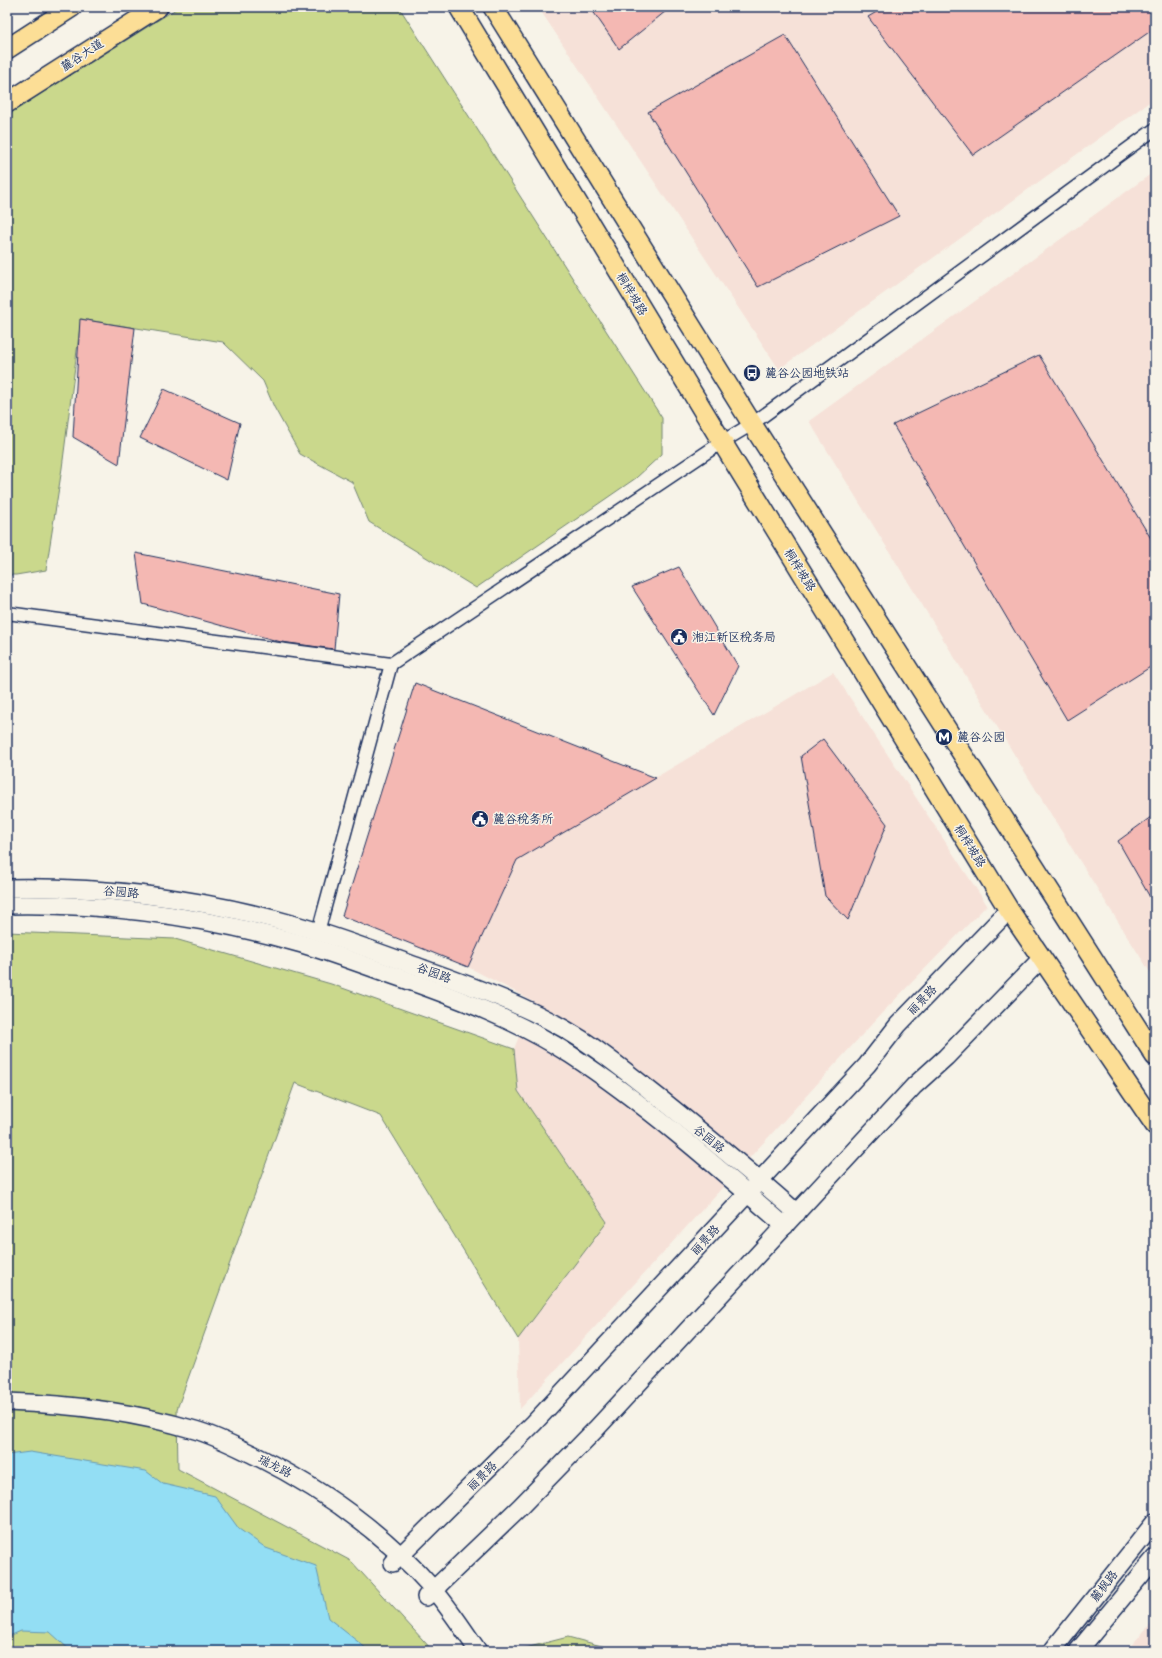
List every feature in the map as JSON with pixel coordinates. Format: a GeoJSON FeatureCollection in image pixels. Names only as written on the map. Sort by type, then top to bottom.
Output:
{"type":"FeatureCollection","features":[{"type":"Feature","properties":{"kind":"main road"},"geometry":{"type":"LineString","coordinates":[[7,49],[72,7]]}},
{"type":"Feature","properties":{"kind":"main road","name":"麓谷大道"},"geometry":{"type":"LineString","coordinates":[[7,103],[158,7]]}},
{"type":"Feature","properties":{"kind":"main road","name":"桐梓坡路"},"geometry":{"type":"LineString","coordinates":[[460,7],[722,442],[1009,910],[1155,1125]]}},
{"type":"Feature","properties":{"kind":"main road"},"geometry":{"type":"LineString","coordinates":[[493,7],[752,424],[1155,1056]]}},
{"type":"Feature","properties":{"kind":"main road","name":"谷园路"},"geometry":{"type":"LineString","coordinates":[[7,888],[86,889],[146,895],[243,912],[318,932],[359,945],[508,1002],[548,1020],[580,1039],[626,1071],[797,1213]]}},
{"type":"Feature","properties":{"kind":"main road","name":"谷园路"},"geometry":{"type":"LineString","coordinates":[[7,905],[87,907],[146,912],[237,928],[302,944],[448,995],[502,1017],[570,1054],[615,1085],[785,1226]]}},
{"type":"Feature","properties":{"kind":"main road","name":"丽景路"},"geometry":{"type":"LineString","coordinates":[[397,1560],[534,1423],[867,1065],[898,1025],[1009,910]]}},
{"type":"Feature","properties":{"kind":"main road"},"geometry":{"type":"LineString","coordinates":[[430,1593],[520,1507],[585,1440],[914,1086],[946,1057],[1041,959]]}},
{"type":"Feature","properties":{"kind":"main road","name":"瑞龙路"},"geometry":{"type":"LineString","coordinates":[[7,1402],[86,1407],[142,1416],[196,1430],[240,1448],[290,1473],[340,1506],[455,1617],[478,1651]]}},
{"type":"Feature","properties":{"kind":"main road","name":"瑞龙路"},"geometry":{"type":"LineString","coordinates":[[7,1411],[37,1411],[86,1416],[142,1425],[194,1440],[236,1456],[286,1482],[334,1513],[397,1560]]}},
{"type":"Feature","properties":{"kind":"main road","name":"麓枫路"},"geometry":{"type":"LineString","coordinates":[[1052,1651],[1155,1522]]}},
{"type":"Feature","properties":{"kind":"main road"},"geometry":{"type":"LineString","coordinates":[[1078,1651],[1155,1558]]}},
{"type":"Feature","properties":{"kind":"main road","name":"瑞龙路"},"geometry":{"type":"LineString","coordinates":[[430,1593],[468,1651]]}},
{"type":"Feature","properties":{"kind":"street"},"geometry":{"type":"LineString","coordinates":[[318,932],[391,664],[722,442],[752,424],[1155,129]]}},
{"type":"Feature","properties":{"kind":"street"},"geometry":{"type":"LineString","coordinates":[[7,612],[391,664]]}},
{"type":"Feature","properties":{"kind":"shaded area"},"geometry":{"type":"Polygon","coordinates":[[[538,7],[1155,7],[1155,98],[779,369],[538,7]]]}},
{"type":"Feature","properties":{"kind":"shaded area"},"geometry":{"type":"Polygon","coordinates":[[[1155,171],[1155,980],[1081,863],[809,421],[1155,171]]]}},
{"type":"Feature","properties":{"kind":"shaded area"},"geometry":{"type":"Polygon","coordinates":[[[833,672],[987,905],[882,1013],[520,1409],[518,1339],[607,1222],[518,1091],[514,1049],[533,1001],[468,967],[517,860],[833,672]]]}},
{"type":"Feature","properties":{"kind":"shaded area"},"geometry":{"type":"Polygon","coordinates":[[[1155,1619],[1155,1651],[1126,1651],[1155,1619]]]}},
{"type":"Feature","properties":{"kind":"green space"},"geometry":{"type":"Polygon","coordinates":[[[179,7],[399,7],[662,418],[662,454],[636,478],[476,588],[369,522],[352,482],[300,454],[274,407],[263,381],[223,342],[81,319],[62,468],[46,570],[7,575],[7,115],[179,7]]]}},
{"type":"Feature","properties":{"kind":"green space"},"geometry":{"type":"Polygon","coordinates":[[[7,932],[175,939],[331,984],[514,1049],[518,1091],[607,1222],[518,1339],[381,1116],[295,1083],[177,1409],[178,1469],[351,1561],[433,1651],[7,1651],[7,932]]]}},
{"type":"Feature","properties":{"kind":"green space"},"geometry":{"type":"Polygon","coordinates":[[[568,1637],[620,1651],[514,1651],[568,1637]]]}},
{"type":"Feature","properties":{"kind":"water"},"geometry":{"type":"Polygon","coordinates":[[[30,1452],[146,1471],[163,1484],[215,1496],[239,1529],[266,1548],[316,1566],[328,1618],[367,1649],[372,1651],[71,1651],[50,1632],[21,1631],[7,1637],[7,1455],[30,1452]]]}},
{"type":"Feature","properties":{"kind":"building"},"geometry":{"type":"Polygon","coordinates":[[[590,7],[671,7],[619,49],[590,7]]]}},
{"type":"Feature","properties":{"kind":"building"},"geometry":{"type":"Polygon","coordinates":[[[885,7],[1155,7],[1155,28],[973,155],[868,17],[885,7]]]}},
{"type":"Feature","properties":{"kind":"building"},"geometry":{"type":"Polygon","coordinates":[[[785,35],[899,216],[758,287],[648,112],[785,35]]]}},
{"type":"Feature","properties":{"kind":"building"},"geometry":{"type":"Polygon","coordinates":[[[80,319],[135,328],[119,464],[73,437],[80,319]]]}},
{"type":"Feature","properties":{"kind":"building"},"geometry":{"type":"Polygon","coordinates":[[[1039,355],[1155,545],[1155,664],[1067,720],[893,425],[1039,355]]]}},
{"type":"Feature","properties":{"kind":"building"},"geometry":{"type":"Polygon","coordinates":[[[164,389],[240,423],[227,480],[140,438],[164,389]]]}},
{"type":"Feature","properties":{"kind":"building"},"geometry":{"type":"Polygon","coordinates":[[[136,553],[339,594],[334,649],[281,642],[143,604],[136,553]]]}},
{"type":"Feature","properties":{"kind":"building"},"geometry":{"type":"Polygon","coordinates":[[[679,567],[738,666],[714,715],[632,587],[679,567]]]}},
{"type":"Feature","properties":{"kind":"building","name":"麓谷税务所"},"geometry":{"type":"Polygon","coordinates":[[[415,683],[656,778],[517,860],[468,967],[342,916],[415,683]]]}},
{"type":"Feature","properties":{"kind":"building"},"geometry":{"type":"Polygon","coordinates":[[[823,739],[887,824],[848,920],[825,896],[801,756],[823,739]]]}},
{"type":"Feature","properties":{"kind":"building"},"geometry":{"type":"Polygon","coordinates":[[[1155,814],[1155,906],[1118,841],[1155,814]]]}},
{"type":"Feature","properties":{"kind":"place","name":"麓谷公园地铁站"},"geometry":{"type":"Point","coordinates":[752,373]}},
{"type":"Feature","properties":{"kind":"place","name":"湘江新区税务局"},"geometry":{"type":"Point","coordinates":[679,637]}},
{"type":"Feature","properties":{"kind":"place","name":"麓谷公园"},"geometry":{"type":"Point","coordinates":[944,737]}},
{"type":"Feature","properties":{"kind":"place","name":"麓谷税务所"},"geometry":{"type":"Point","coordinates":[480,819]}}]}
